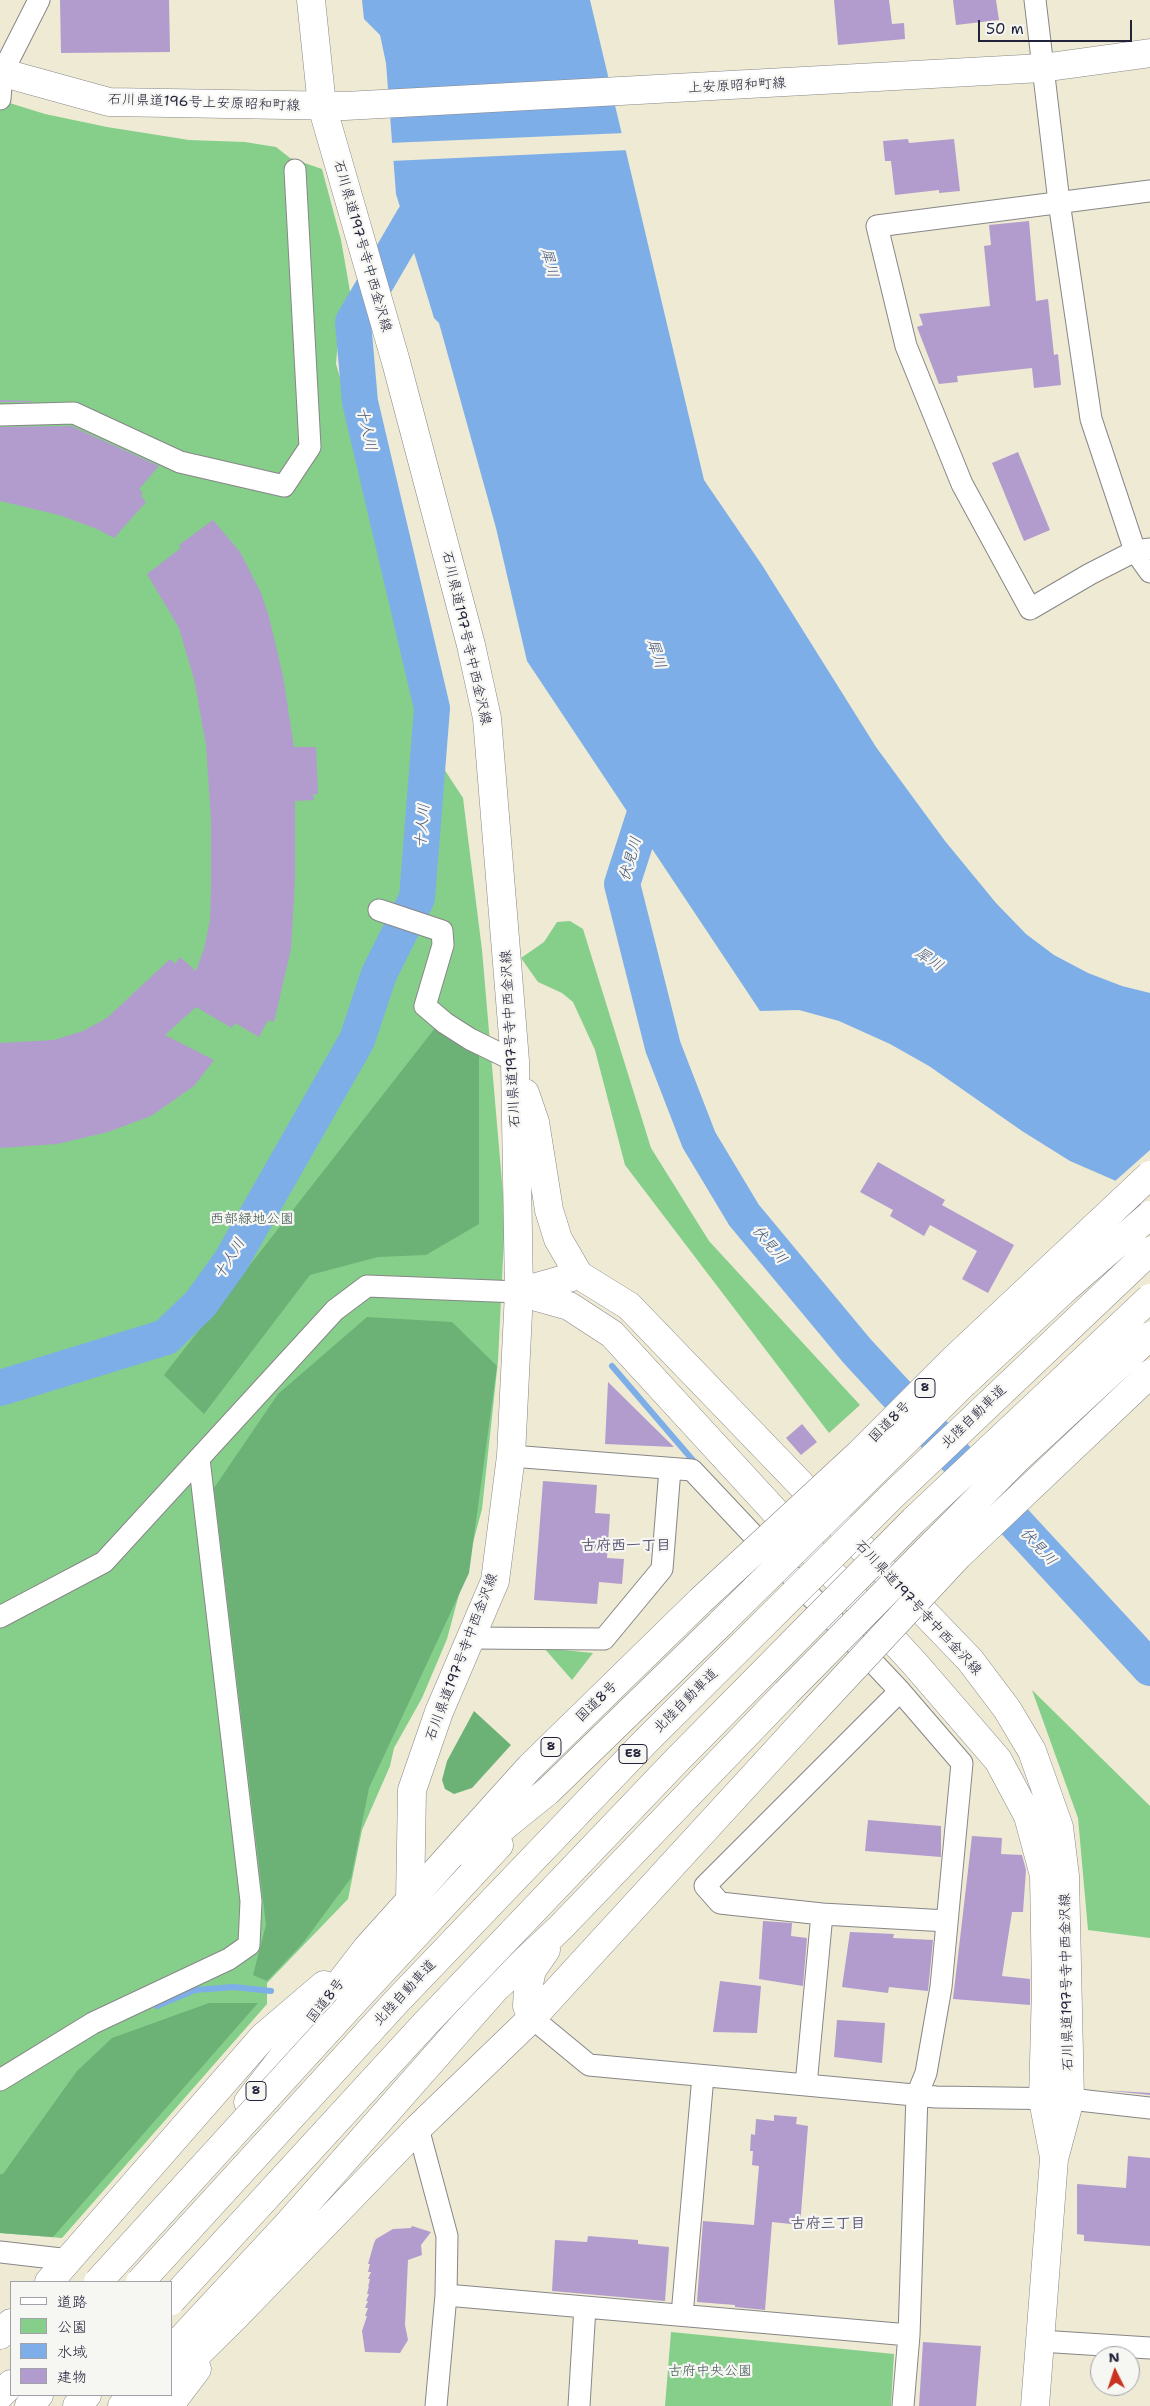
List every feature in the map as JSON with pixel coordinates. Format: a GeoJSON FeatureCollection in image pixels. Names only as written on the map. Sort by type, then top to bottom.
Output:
{"type":"FeatureCollection","features":[{"type":"Feature","properties":{"kind":"main road","name":"石川県道197号寺中西金沢線"},"geometry":{"type":"LineString","coordinates":[[311,0],[362,248],[396,362],[471,645],[487,718],[515,1061],[519,1292],[511,1456],[495,1580],[438,1712],[412,1790],[410,1901]]}},
{"type":"Feature","properties":{"kind":"main road","name":"上安原昭和町線"},"geometry":{"type":"LineString","coordinates":[[333,106],[1042,68],[1150,53]]}},
{"type":"Feature","properties":{"kind":"main road","name":"石川県道196号上安原昭和町線"},"geometry":{"type":"LineString","coordinates":[[1,81],[109,102],[333,106]]}},
{"type":"Feature","properties":{"kind":"main road"},"geometry":{"type":"LineString","coordinates":[[515,1061],[534,1122],[549,1210],[558,1239],[579,1275],[519,1292]]}},
{"type":"Feature","properties":{"kind":"main road","name":"国道8号"},"geometry":{"type":"LineString","coordinates":[[104,2281],[188,2178],[367,1948],[530,1767],[700,1601],[859,1454],[953,1360],[1150,1175]]}},
{"type":"Feature","properties":{"kind":"main road"},"geometry":{"type":"LineString","coordinates":[[99,2281],[347,2008],[548,1792],[961,1386],[1066,1288],[1150,1214]]}},
{"type":"Feature","properties":{"kind":"main road","name":"北陸自動車道"},"geometry":{"type":"LineString","coordinates":[[141,2281],[397,2001],[647,1740],[893,1495],[1150,1251]]}},
{"type":"Feature","properties":{"kind":"main road","name":"石川県道197号寺中西金沢線"},"geometry":{"type":"LineString","coordinates":[[579,1275],[630,1306],[970,1660],[1008,1709],[1032,1751],[1059,1827],[1065,1876],[1070,2098],[1054,2159],[1035,2406]]}},
{"type":"Feature","properties":{"kind":"main road","name":"石川県道197号寺中西金沢線"},"geometry":{"type":"LineString","coordinates":[[519,1292],[570,1306],[612,1334],[915,1664],[998,1760],[1028,1816],[1044,1876],[1046,1987],[1043,2100],[1054,2159]]}},
{"type":"Feature","properties":{"kind":"main road","name":"E8"},"geometry":{"type":"LineString","coordinates":[[172,2300],[424,2024],[677,1760],[914,1520],[1150,1298]]}},
{"type":"Feature","properties":{"kind":"main road"},"geometry":{"type":"LineString","coordinates":[[172,2349],[288,2224],[495,1989],[561,1927],[786,1693],[1018,1458],[1150,1336]]}},
{"type":"Feature","properties":{"kind":"main road"},"geometry":{"type":"LineString","coordinates":[[172,2379],[235,2317],[418,2128],[532,2018],[958,1556],[1150,1374]]}},
{"type":"Feature","properties":{"kind":"main road"},"geometry":{"type":"LineString","coordinates":[[410,1901],[548,1792]]}},
{"type":"Feature","properties":{"kind":"main road"},"geometry":{"type":"LineString","coordinates":[[532,2018],[527,2006],[532,1970],[561,1927]]}},
{"type":"Feature","properties":{"kind":"main road"},"geometry":{"type":"LineString","coordinates":[[50,2281],[262,2037],[367,1948]]}},
{"type":"Feature","properties":{"kind":"main road"},"geometry":{"type":"LineString","coordinates":[[169,2406],[235,2317]]}},
{"type":"Feature","properties":{"kind":"main road"},"geometry":{"type":"LineString","coordinates":[[0,2335],[10,2324]]}},
{"type":"Feature","properties":{"kind":"main road"},"geometry":{"type":"LineString","coordinates":[[0,2381],[10,2373]]}},
{"type":"Feature","properties":{"kind":"main road"},"geometry":{"type":"LineString","coordinates":[[0,2395],[10,2385]]}},
{"type":"Feature","properties":{"kind":"main road"},"geometry":{"type":"LineString","coordinates":[[29,2406],[37,2396]]}},
{"type":"Feature","properties":{"kind":"main road"},"geometry":{"type":"LineString","coordinates":[[77,2406],[86,2396]]}},
{"type":"Feature","properties":{"kind":"main road"},"geometry":{"type":"LineString","coordinates":[[122,2406],[131,2396]]}},
{"type":"Feature","properties":{"kind":"main road"},"geometry":{"type":"LineString","coordinates":[[145,2406],[155,2396]]}},
{"type":"Feature","properties":{"kind":"street"},"geometry":{"type":"LineString","coordinates":[[1,81],[39,0]]}},
{"type":"Feature","properties":{"kind":"street"},"geometry":{"type":"LineString","coordinates":[[1035,0],[1059,202],[1091,419],[1150,572]]}},
{"type":"Feature","properties":{"kind":"street"},"geometry":{"type":"LineString","coordinates":[[0,415],[74,413],[180,462],[284,486],[310,447],[295,170]]}},
{"type":"Feature","properties":{"kind":"street"},"geometry":{"type":"LineString","coordinates":[[1143,550],[1090,574],[1030,608],[962,484],[906,346],[877,226],[1150,191]]}},
{"type":"Feature","properties":{"kind":"street"},"geometry":{"type":"LineString","coordinates":[[379,910],[442,932],[443,945],[425,1006],[445,1023],[470,1039],[515,1061]]}},
{"type":"Feature","properties":{"kind":"street"},"geometry":{"type":"LineString","coordinates":[[0,1617],[104,1562],[335,1310],[367,1286],[519,1292]]}},
{"type":"Feature","properties":{"kind":"street"},"geometry":{"type":"LineString","coordinates":[[511,1456],[692,1470],[900,1691],[962,1763],[941,1987],[926,2073],[918,2095],[909,2335],[904,2406]]}},
{"type":"Feature","properties":{"kind":"street"},"geometry":{"type":"LineString","coordinates":[[0,2080],[93,2023],[229,1959],[250,1945],[250,1901],[199,1459]]}},
{"type":"Feature","properties":{"kind":"street"},"geometry":{"type":"LineString","coordinates":[[471,1638],[604,1639],[662,1569],[670,1469]]}},
{"type":"Feature","properties":{"kind":"street"},"geometry":{"type":"LineString","coordinates":[[900,1691],[705,1886],[720,1903],[822,1914],[947,1921]]}},
{"type":"Feature","properties":{"kind":"street"},"geometry":{"type":"LineString","coordinates":[[806,2085],[822,1914]]}},
{"type":"Feature","properties":{"kind":"street"},"geometry":{"type":"LineString","coordinates":[[532,2018],[589,2065],[918,2095],[1043,2100],[1070,2098],[1150,2108]]}},
{"type":"Feature","properties":{"kind":"street"},"geometry":{"type":"LineString","coordinates":[[682,2315],[703,2076]]}},
{"type":"Feature","properties":{"kind":"street"},"geometry":{"type":"LineString","coordinates":[[418,2128],[434,2195],[447,2236],[446,2295],[436,2406]]}},
{"type":"Feature","properties":{"kind":"street"},"geometry":{"type":"LineString","coordinates":[[0,2252],[70,2260]]}},
{"type":"Feature","properties":{"kind":"street"},"geometry":{"type":"LineString","coordinates":[[446,2295],[909,2335]]}},
{"type":"Feature","properties":{"kind":"street"},"geometry":{"type":"LineString","coordinates":[[579,2406],[585,2307]]}},
{"type":"Feature","properties":{"kind":"street"},"geometry":{"type":"LineString","coordinates":[[1040,2341],[1150,2348]]}},
{"type":"Feature","properties":{"kind":"green space","name":"西部緑地公園"},"geometry":{"type":"Polygon","coordinates":[[[0,100],[45,114],[107,127],[189,140],[245,142],[276,147],[290,158],[322,169],[341,240],[351,297],[338,339],[336,364],[375,497],[409,655],[420,732],[463,798],[482,950],[505,1217],[498,1361],[482,1509],[447,1639],[422,1698],[394,1748],[390,1766],[362,1830],[348,1899],[267,1983],[267,2004],[62,2238],[0,2233],[0,100]]]}},
{"type":"Feature","properties":{"kind":"green space"},"geometry":{"type":"Polygon","coordinates":[[[570,921],[583,929],[651,1148],[709,1241],[860,1405],[829,1433],[625,1165],[595,1050],[573,1002],[562,993],[538,982],[521,958],[544,942],[557,922],[570,921]]]}},
{"type":"Feature","properties":{"kind":"green space"},"geometry":{"type":"Polygon","coordinates":[[[435,1028],[479,1053],[479,1224],[426,1255],[378,1257],[310,1275],[204,1414],[164,1375],[435,1028]]]}},
{"type":"Feature","properties":{"kind":"green space"},"geometry":{"type":"Polygon","coordinates":[[[367,1317],[452,1322],[497,1366],[469,1573],[369,1788],[351,1878],[303,1943],[267,1981],[253,1975],[266,1925],[214,1488],[278,1394],[367,1317]]]}},
{"type":"Feature","properties":{"kind":"green space"},"geometry":{"type":"Polygon","coordinates":[[[544,1648],[593,1653],[572,1680],[544,1648]]]}},
{"type":"Feature","properties":{"kind":"green space"},"geometry":{"type":"Polygon","coordinates":[[[1032,1690],[1150,1806],[1150,1938],[1088,1930],[1078,1818],[1032,1690]]]}},
{"type":"Feature","properties":{"kind":"green space"},"geometry":{"type":"Polygon","coordinates":[[[474,1711],[511,1745],[472,1788],[454,1794],[445,1789],[442,1780],[447,1761],[474,1711]]]}},
{"type":"Feature","properties":{"kind":"green space"},"geometry":{"type":"Polygon","coordinates":[[[209,2003],[258,2003],[53,2237],[0,2233],[0,2174],[3,2174],[77,2071],[112,2038],[209,2003]]]}},
{"type":"Feature","properties":{"kind":"green space","name":"古府中央公園"},"geometry":{"type":"Polygon","coordinates":[[[671,2332],[894,2354],[891,2406],[665,2406],[671,2332]]]}},
{"type":"Feature","properties":{"kind":"water","name":"犀川"},"geometry":{"type":"Polygon","coordinates":[[[362,0],[590,0],[704,480],[762,565],[876,747],[945,841],[996,903],[1026,934],[1054,955],[1088,973],[1122,986],[1150,993],[1150,1188],[1116,1181],[1070,1161],[1022,1131],[929,1066],[890,1044],[839,1021],[799,1010],[760,1011],[527,661],[496,528],[439,323],[434,318],[396,194],[386,63],[380,35],[364,19],[362,0]]]}},
{"type":"Feature","properties":{"kind":"pier"},"geometry":{"type":"Polygon","coordinates":[[[625,133],[629,150],[391,161],[389,143],[625,133]]]}},
{"type":"Feature","properties":{"kind":"pier"},"geometry":{"type":"Polygon","coordinates":[[[1150,1150],[1150,1190],[1114,1182],[1150,1150]]]}},
{"type":"Feature","properties":{"kind":"building"},"geometry":{"type":"Polygon","coordinates":[[[60,0],[169,0],[170,52],[61,53],[60,0]]]}},
{"type":"Feature","properties":{"kind":"building"},"geometry":{"type":"Polygon","coordinates":[[[834,0],[889,0],[892,24],[904,23],[905,39],[838,45],[834,0]]]}},
{"type":"Feature","properties":{"kind":"building"},"geometry":{"type":"Polygon","coordinates":[[[953,0],[996,0],[999,20],[956,25],[953,0]]]}},
{"type":"Feature","properties":{"kind":"building"},"geometry":{"type":"Polygon","coordinates":[[[908,139],[909,143],[954,139],[960,191],[939,193],[939,190],[895,195],[891,161],[885,161],[883,141],[908,139]]]}},
{"type":"Feature","properties":{"kind":"building"},"geometry":{"type":"Polygon","coordinates":[[[1029,221],[1036,301],[1048,299],[1054,355],[1058,354],[1061,385],[1034,388],[1032,368],[957,376],[958,382],[939,384],[917,327],[923,325],[919,314],[990,306],[984,246],[991,245],[989,225],[1029,221]]]}},
{"type":"Feature","properties":{"kind":"building"},"geometry":{"type":"Polygon","coordinates":[[[0,400],[30,401],[33,402],[0,402],[0,400]]]}},
{"type":"Feature","properties":{"kind":"building"},"geometry":{"type":"Polygon","coordinates":[[[71,426],[159,466],[139,489],[143,493],[141,496],[146,502],[114,538],[97,529],[59,515],[0,501],[0,427],[71,426]]]}},
{"type":"Feature","properties":{"kind":"building"},"geometry":{"type":"Polygon","coordinates":[[[1018,452],[1050,530],[1024,541],[992,463],[1018,452]]]}},
{"type":"Feature","properties":{"kind":"building"},"geometry":{"type":"Polygon","coordinates":[[[213,520],[240,552],[261,593],[269,617],[283,676],[294,747],[316,747],[318,794],[313,794],[314,800],[295,801],[295,879],[291,949],[274,1022],[268,1020],[259,1037],[235,1023],[232,1028],[196,1007],[165,1035],[214,1060],[194,1086],[151,1116],[108,1132],[57,1144],[0,1148],[0,1043],[54,1040],[83,1031],[107,1018],[170,959],[175,964],[180,957],[196,971],[204,949],[210,920],[211,889],[211,820],[206,745],[194,679],[179,628],[147,574],[181,548],[179,545],[213,520]]]}},
{"type":"Feature","properties":{"kind":"building"},"geometry":{"type":"Polygon","coordinates":[[[878,1162],[945,1200],[942,1205],[1014,1245],[988,1293],[962,1279],[977,1251],[930,1225],[924,1236],[890,1216],[893,1210],[860,1192],[878,1162]]]}},
{"type":"Feature","properties":{"kind":"building"},"geometry":{"type":"Polygon","coordinates":[[[608,1382],[674,1447],[605,1444],[608,1382]]]}},
{"type":"Feature","properties":{"kind":"building"},"geometry":{"type":"Polygon","coordinates":[[[802,1424],[817,1442],[801,1455],[786,1438],[802,1424]]]}},
{"type":"Feature","properties":{"kind":"building"},"geometry":{"type":"Polygon","coordinates":[[[543,1481],[597,1485],[595,1513],[610,1514],[607,1558],[624,1559],[622,1584],[599,1582],[597,1604],[534,1600],[543,1481]]]}},
{"type":"Feature","properties":{"kind":"building"},"geometry":{"type":"Polygon","coordinates":[[[868,1820],[941,1826],[941,1857],[865,1851],[868,1820]]]}},
{"type":"Feature","properties":{"kind":"building"},"geometry":{"type":"Polygon","coordinates":[[[972,1836],[1002,1838],[1001,1854],[1022,1855],[1026,1870],[1023,1912],[1012,1912],[1002,1976],[1030,1979],[1030,2005],[953,1999],[972,1836]]]}},
{"type":"Feature","properties":{"kind":"building"},"geometry":{"type":"Polygon","coordinates":[[[763,1921],[792,1923],[791,1936],[807,1938],[803,1986],[759,1979],[763,1921]]]}},
{"type":"Feature","properties":{"kind":"building"},"geometry":{"type":"Polygon","coordinates":[[[850,1932],[894,1934],[893,1938],[933,1940],[928,1991],[889,1987],[888,1993],[842,1987],[850,1932]]]}},
{"type":"Feature","properties":{"kind":"building"},"geometry":{"type":"Polygon","coordinates":[[[720,1981],[761,1986],[757,2033],[713,2032],[720,1981]]]}},
{"type":"Feature","properties":{"kind":"building"},"geometry":{"type":"Polygon","coordinates":[[[837,2020],[885,2023],[882,2063],[834,2057],[837,2020]]]}},
{"type":"Feature","properties":{"kind":"building"},"geometry":{"type":"Polygon","coordinates":[[[1103,2090],[1150,2093],[1150,2095],[1103,2090]]]}},
{"type":"Feature","properties":{"kind":"building"},"geometry":{"type":"Polygon","coordinates":[[[774,2115],[797,2117],[796,2124],[808,2126],[800,2225],[772,2222],[765,2310],[697,2302],[703,2221],[754,2225],[759,2166],[752,2165],[753,2151],[750,2151],[751,2134],[755,2135],[756,2119],[774,2121],[774,2115]]]}},
{"type":"Feature","properties":{"kind":"building"},"geometry":{"type":"Polygon","coordinates":[[[1128,2156],[1150,2158],[1150,2246],[1084,2241],[1084,2235],[1077,2234],[1077,2184],[1126,2188],[1128,2156]]]}},
{"type":"Feature","properties":{"kind":"building"},"geometry":{"type":"Polygon","coordinates":[[[412,2226],[431,2232],[421,2245],[422,2255],[408,2260],[405,2325],[408,2340],[400,2353],[365,2352],[362,2331],[368,2308],[365,2308],[369,2294],[367,2294],[370,2279],[368,2279],[371,2272],[368,2272],[370,2264],[368,2264],[374,2243],[376,2239],[393,2229],[411,2228],[412,2226]]]}},
{"type":"Feature","properties":{"kind":"building"},"geometry":{"type":"Polygon","coordinates":[[[588,2236],[638,2240],[638,2244],[669,2247],[665,2301],[552,2291],[555,2240],[587,2242],[588,2236]]]}},
{"type":"Feature","properties":{"kind":"building"},"geometry":{"type":"Polygon","coordinates":[[[923,2342],[981,2346],[976,2406],[919,2406],[923,2342]]]}},
{"type":"Feature","properties":{"kind":"waterway","name":"十人川"},"geometry":{"type":"LineString","coordinates":[[0,1388],[166,1337],[201,1303],[231,1261],[357,1040],[379,974],[417,898],[432,708],[360,402],[353,322],[413,219],[450,213]]}},
{"type":"Feature","properties":{"kind":"waterway","name":"伏見川"},"geometry":{"type":"LineString","coordinates":[[655,782],[622,884],[663,1047],[699,1140],[744,1215],[857,1351],[1150,1668]]}},
{"type":"Feature","properties":{"kind":"waterway"},"geometry":{"type":"LineString","coordinates":[[612,1366],[697,1465]]}},
{"type":"Feature","properties":{"kind":"waterway"},"geometry":{"type":"LineString","coordinates":[[157,2006],[195,1990],[234,1987],[271,1991]]}},
{"type":"Feature","properties":{"kind":"district","name":"古府西一丁目"},"geometry":{"type":"Point","coordinates":[626,1546]}},
{"type":"Feature","properties":{"kind":"district","name":"古府三丁目"},"geometry":{"type":"Point","coordinates":[828,2224]}}]}
